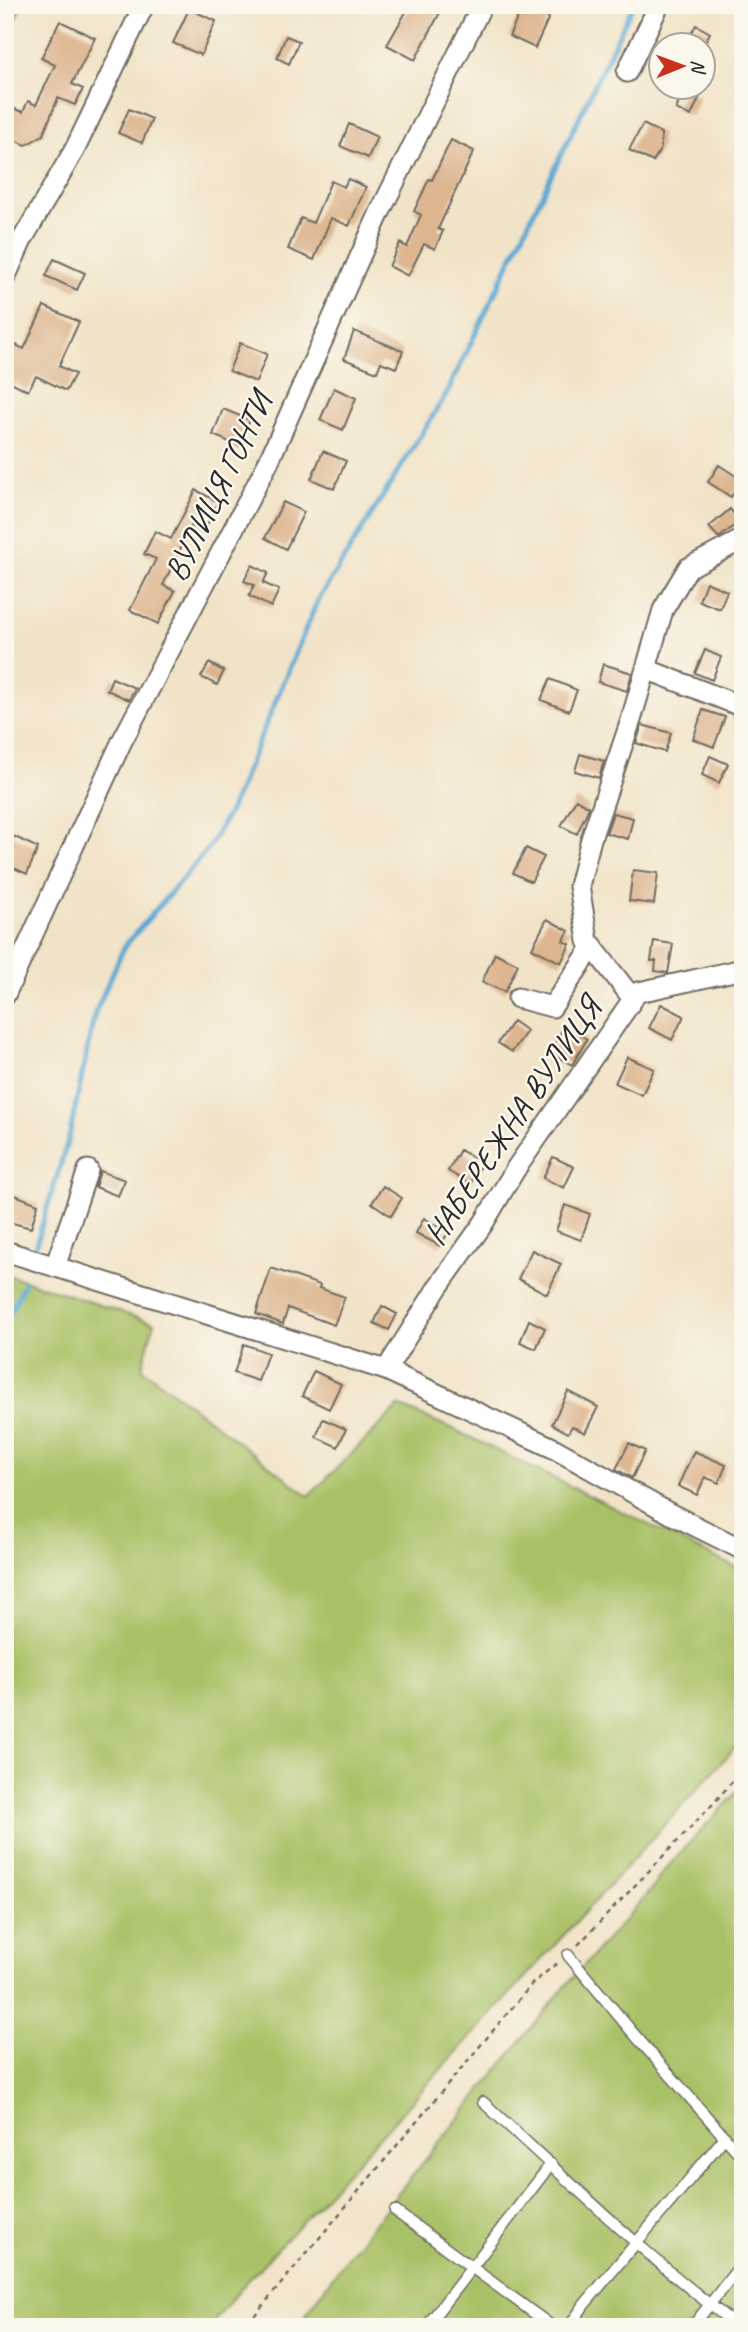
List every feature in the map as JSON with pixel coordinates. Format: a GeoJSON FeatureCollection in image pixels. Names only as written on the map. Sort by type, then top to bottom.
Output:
{"type":"FeatureCollection","features":[{"type":"Feature","properties":{"kind":"street"},"geometry":{"type":"LineString","coordinates":[[5,278],[22,240],[75,149],[144,5]]}},
{"type":"Feature","properties":{"kind":"street","name":"ВУЛИЦЯ ГОНТИ"},"geometry":{"type":"LineString","coordinates":[[5,995],[122,741],[267,465],[380,212],[482,5]]}},
{"type":"Feature","properties":{"kind":"street"},"geometry":{"type":"LineString","coordinates":[[627,72],[659,5]]}},
{"type":"Feature","properties":{"kind":"street","name":"НАБЕРЕЖНА ВУЛИЦЯ"},"geometry":{"type":"LineString","coordinates":[[386,1370],[438,1287],[483,1224],[515,1170],[633,999],[588,941],[579,886],[591,839],[663,610],[688,568],[743,540]]}},
{"type":"Feature","properties":{"kind":"street"},"geometry":{"type":"LineString","coordinates":[[646,669],[738,705],[743,704]]}},
{"type":"Feature","properties":{"kind":"street"},"geometry":{"type":"LineString","coordinates":[[518,998],[552,1007],[593,946]]}},
{"type":"Feature","properties":{"kind":"street"},"geometry":{"type":"LineString","coordinates":[[630,994],[743,969]]}},
{"type":"Feature","properties":{"kind":"street"},"geometry":{"type":"LineString","coordinates":[[55,1267],[88,1170]]}},
{"type":"Feature","properties":{"kind":"street"},"geometry":{"type":"LineString","coordinates":[[5,1251],[386,1370],[553,1448],[671,1514],[743,1550]]}},
{"type":"Feature","properties":{"kind":"lane"},"geometry":{"type":"LineString","coordinates":[[568,1955],[743,2158]]}},
{"type":"Feature","properties":{"kind":"lane"},"geometry":{"type":"LineString","coordinates":[[482,2102],[636,2242],[738,2327]]}},
{"type":"Feature","properties":{"kind":"lane"},"geometry":{"type":"LineString","coordinates":[[569,2327],[584,2305],[725,2137]]}},
{"type":"Feature","properties":{"kind":"lane"},"geometry":{"type":"LineString","coordinates":[[426,2327],[551,2164]]}},
{"type":"Feature","properties":{"kind":"lane"},"geometry":{"type":"LineString","coordinates":[[395,2211],[553,2327]]}},
{"type":"Feature","properties":{"kind":"lane"},"geometry":{"type":"LineString","coordinates":[[692,2327],[743,2262]]}},
{"type":"Feature","properties":{"kind":"path"},"geometry":{"type":"LineString","coordinates":[[247,2326],[532,1984],[568,1955],[603,1921],[743,1769]]}},
{"type":"Feature","properties":{"kind":"green space"},"geometry":{"type":"Polygon","coordinates":[[[5,5],[21,5],[5,57],[5,5]]]}},
{"type":"Feature","properties":{"kind":"green space"},"geometry":{"type":"Polygon","coordinates":[[[5,1274],[154,1323],[142,1368],[309,1496],[399,1406],[453,1429],[743,1571],[743,1739],[234,2296],[210,2327],[5,2327],[5,1274]]]}},
{"type":"Feature","properties":{"kind":"green space"},"geometry":{"type":"Polygon","coordinates":[[[743,1785],[743,2327],[297,2327],[347,2257],[563,1989],[652,1889],[661,1874],[743,1785]]]}},
{"type":"Feature","properties":{"kind":"building"},"geometry":{"type":"Polygon","coordinates":[[[410,5],[444,5],[415,60],[387,45],[410,5]]]}},
{"type":"Feature","properties":{"kind":"building"},"geometry":{"type":"Polygon","coordinates":[[[523,6],[549,17],[535,48],[509,36],[523,6]]]}},
{"type":"Feature","properties":{"kind":"building"},"geometry":{"type":"Polygon","coordinates":[[[189,9],[216,21],[201,55],[173,43],[189,9]]]}},
{"type":"Feature","properties":{"kind":"building"},"geometry":{"type":"Polygon","coordinates":[[[60,21],[95,38],[72,84],[83,89],[75,105],[58,98],[43,135],[26,145],[9,138],[13,129],[5,126],[5,122],[12,108],[23,112],[28,101],[36,105],[55,65],[41,58],[60,21]]]}},
{"type":"Feature","properties":{"kind":"building"},"geometry":{"type":"Polygon","coordinates":[[[696,25],[708,32],[692,32],[696,25]]]}},
{"type":"Feature","properties":{"kind":"building"},"geometry":{"type":"Polygon","coordinates":[[[286,36],[299,41],[289,64],[277,58],[286,36]]]}},
{"type":"Feature","properties":{"kind":"building"},"geometry":{"type":"Polygon","coordinates":[[[679,102],[697,102],[691,116],[676,109],[679,102]]]}},
{"type":"Feature","properties":{"kind":"building"},"geometry":{"type":"Polygon","coordinates":[[[129,109],[152,119],[142,143],[118,133],[129,109]]]}},
{"type":"Feature","properties":{"kind":"building"},"geometry":{"type":"Polygon","coordinates":[[[349,124],[377,137],[368,158],[340,146],[349,124]]]}},
{"type":"Feature","properties":{"kind":"building"},"geometry":{"type":"Polygon","coordinates":[[[643,124],[661,133],[661,148],[653,162],[629,150],[643,124]]]}},
{"type":"Feature","properties":{"kind":"building"},"geometry":{"type":"Polygon","coordinates":[[[451,140],[474,151],[438,229],[443,231],[435,249],[424,244],[408,276],[389,266],[400,243],[407,247],[421,215],[414,211],[451,140]]]}},
{"type":"Feature","properties":{"kind":"building"},"geometry":{"type":"Polygon","coordinates":[[[348,179],[366,187],[349,226],[331,218],[314,260],[288,249],[301,218],[313,223],[331,181],[344,187],[348,179]]]}},
{"type":"Feature","properties":{"kind":"building"},"geometry":{"type":"Polygon","coordinates":[[[54,259],[85,273],[77,290],[46,276],[54,259]]]}},
{"type":"Feature","properties":{"kind":"building"},"geometry":{"type":"Polygon","coordinates":[[[44,306],[79,322],[59,366],[75,374],[66,391],[36,376],[28,391],[5,379],[5,340],[24,349],[44,306]]]}},
{"type":"Feature","properties":{"kind":"building"},"geometry":{"type":"Polygon","coordinates":[[[354,331],[403,351],[396,368],[381,362],[377,372],[344,359],[354,331]]]}},
{"type":"Feature","properties":{"kind":"building"},"geometry":{"type":"Polygon","coordinates":[[[240,343],[267,354],[256,382],[229,371],[240,343]]]}},
{"type":"Feature","properties":{"kind":"building"},"geometry":{"type":"Polygon","coordinates":[[[334,388],[356,398],[343,430],[320,420],[334,388]]]}},
{"type":"Feature","properties":{"kind":"building"},"geometry":{"type":"Polygon","coordinates":[[[223,409],[250,420],[239,446],[213,435],[223,409]]]}},
{"type":"Feature","properties":{"kind":"building"},"geometry":{"type":"Polygon","coordinates":[[[323,451],[346,461],[334,489],[311,479],[323,451]]]}},
{"type":"Feature","properties":{"kind":"building"},"geometry":{"type":"Polygon","coordinates":[[[719,465],[742,480],[731,497],[708,482],[719,465]]]}},
{"type":"Feature","properties":{"kind":"building"},"geometry":{"type":"Polygon","coordinates":[[[196,490],[218,502],[204,531],[192,525],[163,585],[175,591],[158,624],[130,610],[156,559],[144,554],[155,531],[171,539],[196,490]]]}},
{"type":"Feature","properties":{"kind":"building"},"geometry":{"type":"Polygon","coordinates":[[[283,502],[304,512],[286,549],[265,538],[283,502]]]}},
{"type":"Feature","properties":{"kind":"building"},"geometry":{"type":"Polygon","coordinates":[[[730,509],[740,521],[719,538],[709,527],[730,509]]]}},
{"type":"Feature","properties":{"kind":"building"},"geometry":{"type":"Polygon","coordinates":[[[252,565],[268,573],[263,583],[279,590],[271,607],[249,596],[254,585],[244,581],[252,565]]]}},
{"type":"Feature","properties":{"kind":"building"},"geometry":{"type":"Polygon","coordinates":[[[706,582],[727,591],[720,609],[699,601],[706,582]]]}},
{"type":"Feature","properties":{"kind":"building"},"geometry":{"type":"Polygon","coordinates":[[[705,650],[721,657],[712,680],[695,673],[705,650]]]}},
{"type":"Feature","properties":{"kind":"building"},"geometry":{"type":"Polygon","coordinates":[[[209,663],[224,671],[217,685],[201,677],[209,663]]]}},
{"type":"Feature","properties":{"kind":"building"},"geometry":{"type":"Polygon","coordinates":[[[603,664],[632,673],[627,691],[598,682],[603,664]]]}},
{"type":"Feature","properties":{"kind":"building"},"geometry":{"type":"Polygon","coordinates":[[[112,678],[135,688],[129,700],[107,690],[112,678]]]}},
{"type":"Feature","properties":{"kind":"building"},"geometry":{"type":"Polygon","coordinates":[[[550,679],[577,690],[569,711],[541,700],[550,679]]]}},
{"type":"Feature","properties":{"kind":"building"},"geometry":{"type":"Polygon","coordinates":[[[703,710],[725,717],[714,747],[693,739],[703,710]]]}},
{"type":"Feature","properties":{"kind":"building"},"geometry":{"type":"Polygon","coordinates":[[[642,725],[671,733],[665,752],[636,743],[642,725]]]}},
{"type":"Feature","properties":{"kind":"building"},"geometry":{"type":"Polygon","coordinates":[[[580,754],[604,761],[599,778],[575,771],[580,754]]]}},
{"type":"Feature","properties":{"kind":"building"},"geometry":{"type":"Polygon","coordinates":[[[710,756],[728,764],[719,783],[702,775],[710,756]]]}},
{"type":"Feature","properties":{"kind":"building"},"geometry":{"type":"Polygon","coordinates":[[[576,799],[589,807],[577,834],[561,826],[576,799]]]}},
{"type":"Feature","properties":{"kind":"building"},"geometry":{"type":"Polygon","coordinates":[[[613,813],[633,818],[628,839],[606,833],[613,813]]]}},
{"type":"Feature","properties":{"kind":"building"},"geometry":{"type":"Polygon","coordinates":[[[13,836],[38,848],[27,874],[5,864],[5,853],[13,836]]]}},
{"type":"Feature","properties":{"kind":"building"},"geometry":{"type":"Polygon","coordinates":[[[526,848],[544,857],[531,882],[513,873],[526,848]]]}},
{"type":"Feature","properties":{"kind":"building"},"geometry":{"type":"Polygon","coordinates":[[[633,870],[658,873],[654,904],[629,901],[633,870]]]}},
{"type":"Feature","properties":{"kind":"building"},"geometry":{"type":"Polygon","coordinates":[[[547,919],[569,931],[563,941],[570,944],[561,963],[532,948],[547,919]]]}},
{"type":"Feature","properties":{"kind":"building"},"geometry":{"type":"Polygon","coordinates":[[[654,941],[673,944],[668,973],[655,971],[656,961],[651,961],[654,941]]]}},
{"type":"Feature","properties":{"kind":"building"},"geometry":{"type":"Polygon","coordinates":[[[495,953],[518,964],[505,992],[482,982],[495,953]]]}},
{"type":"Feature","properties":{"kind":"building"},"geometry":{"type":"Polygon","coordinates":[[[661,1004],[684,1016],[672,1040],[649,1028],[661,1004]]]}},
{"type":"Feature","properties":{"kind":"building"},"geometry":{"type":"Polygon","coordinates":[[[513,1021],[527,1031],[512,1052],[498,1043],[513,1021]]]}},
{"type":"Feature","properties":{"kind":"building"},"geometry":{"type":"Polygon","coordinates":[[[564,1026],[587,1039],[572,1065],[550,1053],[564,1026]]]}},
{"type":"Feature","properties":{"kind":"building"},"geometry":{"type":"Polygon","coordinates":[[[627,1057],[654,1069],[642,1095],[615,1083],[627,1057]]]}},
{"type":"Feature","properties":{"kind":"building"},"geometry":{"type":"Polygon","coordinates":[[[460,1150],[482,1163],[470,1184],[448,1171],[460,1150]]]}},
{"type":"Feature","properties":{"kind":"building"},"geometry":{"type":"Polygon","coordinates":[[[553,1157],[574,1167],[564,1188],[543,1178],[553,1157]]]}},
{"type":"Feature","properties":{"kind":"building"},"geometry":{"type":"Polygon","coordinates":[[[100,1171],[125,1180],[118,1196],[95,1187],[100,1171]]]}},
{"type":"Feature","properties":{"kind":"building"},"geometry":{"type":"Polygon","coordinates":[[[383,1186],[402,1198],[391,1216],[372,1203],[383,1186]]]}},
{"type":"Feature","properties":{"kind":"building"},"geometry":{"type":"Polygon","coordinates":[[[5,1191],[38,1204],[31,1228],[5,1221],[5,1191]]]}},
{"type":"Feature","properties":{"kind":"building"},"geometry":{"type":"Polygon","coordinates":[[[565,1205],[590,1214],[581,1240],[556,1231],[565,1205]]]}},
{"type":"Feature","properties":{"kind":"building"},"geometry":{"type":"Polygon","coordinates":[[[424,1218],[448,1233],[440,1246],[416,1233],[424,1218]]]}},
{"type":"Feature","properties":{"kind":"building"},"geometry":{"type":"Polygon","coordinates":[[[532,1250],[561,1264],[547,1294],[518,1279],[532,1250]]]}},
{"type":"Feature","properties":{"kind":"building"},"geometry":{"type":"Polygon","coordinates":[[[271,1268],[345,1297],[334,1325],[288,1308],[283,1324],[256,1314],[271,1268]]]}},
{"type":"Feature","properties":{"kind":"building"},"geometry":{"type":"Polygon","coordinates":[[[382,1306],[397,1314],[389,1330],[374,1323],[382,1306]]]}},
{"type":"Feature","properties":{"kind":"building"},"geometry":{"type":"Polygon","coordinates":[[[529,1320],[545,1328],[536,1349],[520,1342],[529,1320]]]}},
{"type":"Feature","properties":{"kind":"building"},"geometry":{"type":"Polygon","coordinates":[[[244,1344],[268,1353],[258,1381],[234,1373],[244,1344]]]}},
{"type":"Feature","properties":{"kind":"building"},"geometry":{"type":"Polygon","coordinates":[[[314,1371],[341,1384],[329,1409],[302,1396],[314,1371]]]}},
{"type":"Feature","properties":{"kind":"building"},"geometry":{"type":"Polygon","coordinates":[[[568,1391],[598,1407],[585,1433],[572,1426],[568,1433],[552,1424],[568,1391]]]}},
{"type":"Feature","properties":{"kind":"building"},"geometry":{"type":"Polygon","coordinates":[[[323,1419],[346,1429],[338,1447],[316,1437],[323,1419]]]}},
{"type":"Feature","properties":{"kind":"building"},"geometry":{"type":"Polygon","coordinates":[[[629,1443],[645,1451],[632,1478],[616,1469],[629,1443]]]}},
{"type":"Feature","properties":{"kind":"building"},"geometry":{"type":"Polygon","coordinates":[[[694,1451],[726,1465],[719,1483],[705,1477],[697,1495],[678,1486],[694,1451]]]}},
{"type":"Feature","properties":{"kind":"waterway"},"geometry":{"type":"LineString","coordinates":[[33,1254],[69,1137],[95,1013],[124,947],[208,849],[231,808],[317,602],[447,393],[633,5]]}},
{"type":"Feature","properties":{"kind":"waterway"},"geometry":{"type":"LineString","coordinates":[[5,1324],[24,1284]]}}]}
